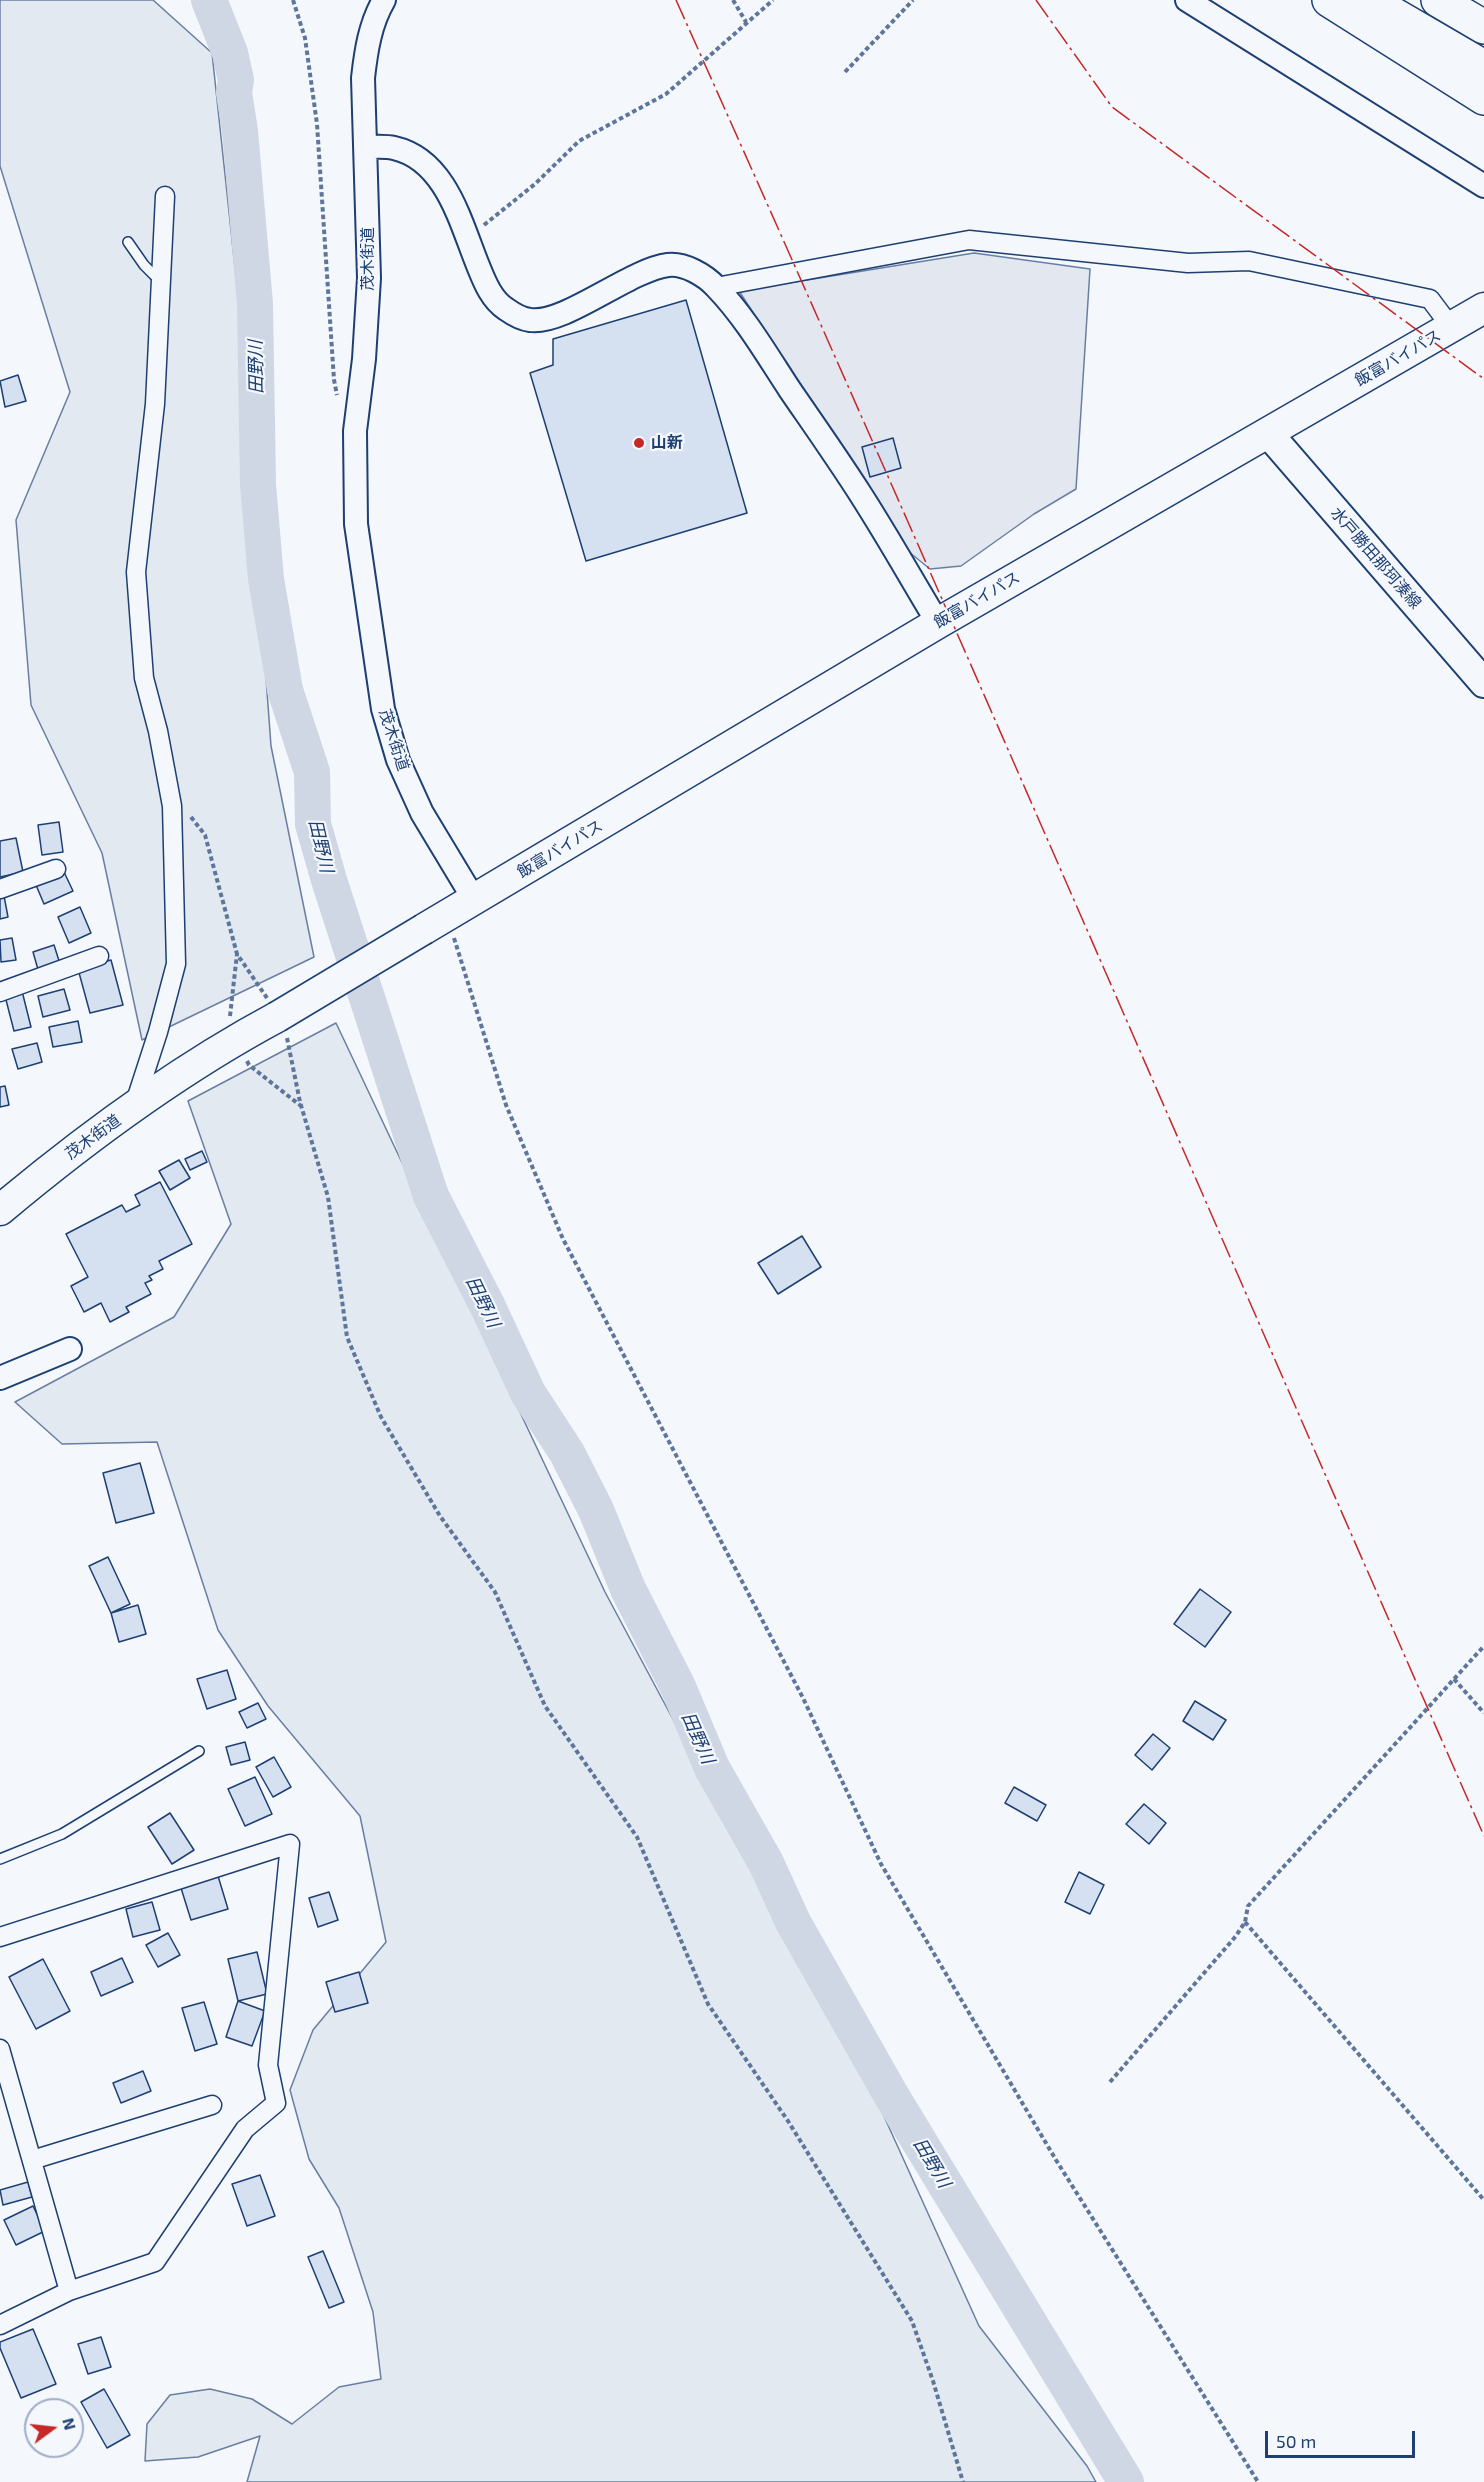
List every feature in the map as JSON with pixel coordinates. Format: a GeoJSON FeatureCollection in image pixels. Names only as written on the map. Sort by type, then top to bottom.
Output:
{"type":"FeatureCollection","features":[{"type":"Feature","properties":{"kind":"highway"},"geometry":{"type":"LineString","coordinates":[[1329,0],[1484,98]]}},
{"type":"Feature","properties":{"kind":"highway"},"geometry":{"type":"LineString","coordinates":[[1368,0],[1484,67]]}},
{"type":"Feature","properties":{"kind":"highway"},"geometry":{"type":"LineString","coordinates":[[1438,0],[1484,27]]}},
{"type":"Feature","properties":{"kind":"highway"},"geometry":{"type":"LineString","coordinates":[[1475,0],[1484,5]]}},
{"type":"Feature","properties":{"kind":"highway","name":"飯富バイパス"},"geometry":{"type":"LineString","coordinates":[[475,900],[938,623],[1484,308]]}},
{"type":"Feature","properties":{"kind":"highway","name":"茂木街道"},"geometry":{"type":"LineString","coordinates":[[0,1210],[60,1160],[133,1107],[198,1064],[279,1019],[475,900]]}},
{"type":"Feature","properties":{"kind":"main road","name":"水戸勝田那珂湊線"},"geometry":{"type":"LineString","coordinates":[[1268,433],[1484,683]]}},
{"type":"Feature","properties":{"kind":"street","name":"茂木街道"},"geometry":{"type":"LineString","coordinates":[[384,0],[377,12],[365,58],[363,78],[369,279],[364,359],[355,431],[356,524],[383,709],[398,760],[422,813],[475,900]]}},
{"type":"Feature","properties":{"kind":"street"},"geometry":{"type":"LineString","coordinates":[[1187,0],[1484,186]]}},
{"type":"Feature","properties":{"kind":"street"},"geometry":{"type":"LineString","coordinates":[[366,147],[393,148],[405,152],[435,174],[456,210],[465,236],[492,295],[503,308],[517,316],[532,321],[553,317],[648,271],[668,265],[681,266],[704,277],[716,286],[745,323],[861,494],[938,623]]}},
{"type":"Feature","properties":{"kind":"street"},"geometry":{"type":"LineString","coordinates":[[133,1107],[158,1032],[176,964],[172,806],[158,731],[144,678],[136,572],[155,404],[165,196]]}},
{"type":"Feature","properties":{"kind":"street"},"geometry":{"type":"LineString","coordinates":[[716,286],[969,240],[1188,263],[1249,261],[1430,299],[1450,327]]}},
{"type":"Feature","properties":{"kind":"street"},"geometry":{"type":"LineString","coordinates":[[0,889],[56,869]]}},
{"type":"Feature","properties":{"kind":"street"},"geometry":{"type":"LineString","coordinates":[[0,992],[99,956]]}},
{"type":"Feature","properties":{"kind":"street"},"geometry":{"type":"LineString","coordinates":[[0,1378],[70,1349]]}},
{"type":"Feature","properties":{"kind":"street"},"geometry":{"type":"LineString","coordinates":[[0,1937],[290,1844],[268,2064],[276,2103],[245,2129],[155,2262],[69,2291],[0,2325]]}},
{"type":"Feature","properties":{"kind":"street"},"geometry":{"type":"LineString","coordinates":[[1,2053],[69,2291]]}},
{"type":"Feature","properties":{"kind":"street"},"geometry":{"type":"LineString","coordinates":[[32,2160],[212,2105]]}},
{"type":"Feature","properties":{"kind":"lane"},"geometry":{"type":"LineString","coordinates":[[128,242],[144,265],[161,282]]}},
{"type":"Feature","properties":{"kind":"lane"},"geometry":{"type":"LineString","coordinates":[[0,1859],[62,1834],[200,1751]]}},
{"type":"Feature","properties":{"kind":"path"},"geometry":{"type":"LineString","coordinates":[[293,0],[305,38],[317,124],[334,380],[338,401]]}},
{"type":"Feature","properties":{"kind":"path"},"geometry":{"type":"LineString","coordinates":[[733,0],[746,22]]}},
{"type":"Feature","properties":{"kind":"path"},"geometry":{"type":"LineString","coordinates":[[465,236],[488,224],[535,184],[579,141],[666,94],[772,0]]}},
{"type":"Feature","properties":{"kind":"path"},"geometry":{"type":"LineString","coordinates":[[846,72],[913,0]]}},
{"type":"Feature","properties":{"kind":"path"},"geometry":{"type":"LineString","coordinates":[[172,806],[188,813],[205,835],[237,954],[279,1019],[328,1197],[347,1337],[381,1417],[440,1516],[495,1592],[545,1706],[637,1838],[708,2004],[788,2121],[912,2321],[933,2381],[963,2482]]}},
{"type":"Feature","properties":{"kind":"path"},"geometry":{"type":"LineString","coordinates":[[436,922],[474,1009],[506,1105],[563,1239],[803,1698],[881,1864],[1056,2160],[1258,2482]]}},
{"type":"Feature","properties":{"kind":"path"},"geometry":{"type":"LineString","coordinates":[[232,1020],[230,1015],[237,954]]}},
{"type":"Feature","properties":{"kind":"path"},"geometry":{"type":"LineString","coordinates":[[246,1057],[249,1065],[302,1107]]}},
{"type":"Feature","properties":{"kind":"path"},"geometry":{"type":"LineString","coordinates":[[1110,2082],[1236,1936],[1245,1922],[1248,1906],[1484,1646]]}},
{"type":"Feature","properties":{"kind":"path"},"geometry":{"type":"LineString","coordinates":[[1454,1679],[1484,1713]]}},
{"type":"Feature","properties":{"kind":"path"},"geometry":{"type":"LineString","coordinates":[[1245,1922],[1484,2200]]}},
{"type":"Feature","properties":{"kind":"shaded area"},"geometry":{"type":"Polygon","coordinates":[[[0,0],[153,0],[212,53],[238,296],[271,746],[314,957],[142,1040],[102,853],[31,705],[16,520],[70,392],[0,166],[0,0]]]}},
{"type":"Feature","properties":{"kind":"shaded area"},"geometry":{"type":"Polygon","coordinates":[[[974,253],[1090,269],[1076,489],[1034,514],[961,566],[930,569],[909,552],[739,291],[974,253]]]}},
{"type":"Feature","properties":{"kind":"shaded area"},"geometry":{"type":"Polygon","coordinates":[[[336,1023],[605,1592],[878,2103],[979,2326],[1087,2466],[1096,2482],[247,2482],[260,2436],[198,2457],[145,2461],[147,2424],[170,2395],[210,2389],[252,2399],[292,2424],[339,2387],[381,2379],[373,2312],[339,2208],[309,2159],[290,2090],[313,2030],[386,1942],[360,1816],[268,1706],[218,1630],[157,1442],[62,1444],[15,1402],[174,1317],[231,1224],[188,1101],[336,1023]]]}},
{"type":"Feature","properties":{"kind":"building","name":"山新"},"geometry":{"type":"Polygon","coordinates":[[[686,300],[747,513],[586,561],[530,373],[553,365],[553,339],[686,300]]]}},
{"type":"Feature","properties":{"kind":"building"},"geometry":{"type":"Polygon","coordinates":[[[18,375],[26,401],[5,407],[0,381],[18,375]]]}},
{"type":"Feature","properties":{"kind":"building"},"geometry":{"type":"Polygon","coordinates":[[[893,438],[901,468],[870,477],[862,447],[893,438]]]}},
{"type":"Feature","properties":{"kind":"building"},"geometry":{"type":"Polygon","coordinates":[[[59,822],[63,852],[42,855],[38,825],[59,822]]]}},
{"type":"Feature","properties":{"kind":"building"},"geometry":{"type":"Polygon","coordinates":[[[16,838],[23,872],[0,877],[0,841],[16,838]]]}},
{"type":"Feature","properties":{"kind":"building"},"geometry":{"type":"Polygon","coordinates":[[[64,872],[73,891],[44,904],[36,885],[64,872]]]}},
{"type":"Feature","properties":{"kind":"building"},"geometry":{"type":"Polygon","coordinates":[[[4,896],[8,917],[0,919],[0,897],[4,896]]]}},
{"type":"Feature","properties":{"kind":"building"},"geometry":{"type":"Polygon","coordinates":[[[80,907],[91,933],[69,943],[58,917],[80,907]]]}},
{"type":"Feature","properties":{"kind":"building"},"geometry":{"type":"Polygon","coordinates":[[[12,938],[16,960],[1,962],[0,940],[12,938]]]}},
{"type":"Feature","properties":{"kind":"building"},"geometry":{"type":"Polygon","coordinates":[[[54,945],[61,967],[39,973],[33,952],[54,945]]]}},
{"type":"Feature","properties":{"kind":"building"},"geometry":{"type":"Polygon","coordinates":[[[111,960],[123,1005],[90,1013],[78,969],[111,960]]]}},
{"type":"Feature","properties":{"kind":"building"},"geometry":{"type":"Polygon","coordinates":[[[64,989],[70,1010],[43,1017],[38,996],[64,989]]]}},
{"type":"Feature","properties":{"kind":"building"},"geometry":{"type":"Polygon","coordinates":[[[22,991],[31,1027],[14,1031],[5,996],[22,991]]]}},
{"type":"Feature","properties":{"kind":"building"},"geometry":{"type":"Polygon","coordinates":[[[78,1021],[82,1042],[53,1047],[49,1027],[78,1021]]]}},
{"type":"Feature","properties":{"kind":"building"},"geometry":{"type":"Polygon","coordinates":[[[37,1043],[42,1062],[18,1069],[12,1049],[37,1043]]]}},
{"type":"Feature","properties":{"kind":"building"},"geometry":{"type":"Polygon","coordinates":[[[5,1086],[9,1105],[0,1107],[0,1087],[5,1086]]]}},
{"type":"Feature","properties":{"kind":"building"},"geometry":{"type":"Polygon","coordinates":[[[202,1151],[207,1162],[190,1170],[185,1159],[202,1151]]]}},
{"type":"Feature","properties":{"kind":"building"},"geometry":{"type":"Polygon","coordinates":[[[179,1160],[190,1178],[170,1190],[159,1171],[179,1160]]]}},
{"type":"Feature","properties":{"kind":"building"},"geometry":{"type":"Polygon","coordinates":[[[160,1182],[192,1244],[159,1261],[163,1269],[149,1276],[152,1280],[145,1283],[151,1294],[126,1307],[129,1312],[110,1322],[101,1303],[84,1312],[71,1286],[88,1277],[66,1234],[122,1205],[126,1212],[140,1205],[135,1195],[160,1182]]]}},
{"type":"Feature","properties":{"kind":"building"},"geometry":{"type":"Polygon","coordinates":[[[802,1236],[821,1267],[778,1294],[758,1263],[802,1236]]]}},
{"type":"Feature","properties":{"kind":"building"},"geometry":{"type":"Polygon","coordinates":[[[140,1463],[154,1513],[116,1523],[103,1473],[140,1463]]]}},
{"type":"Feature","properties":{"kind":"building"},"geometry":{"type":"Polygon","coordinates":[[[108,1557],[130,1604],[111,1613],[89,1566],[108,1557]]]}},
{"type":"Feature","properties":{"kind":"building"},"geometry":{"type":"Polygon","coordinates":[[[1200,1589],[1231,1612],[1205,1647],[1174,1624],[1200,1589]]]}},
{"type":"Feature","properties":{"kind":"building"},"geometry":{"type":"Polygon","coordinates":[[[138,1605],[146,1634],[119,1642],[111,1613],[138,1605]]]}},
{"type":"Feature","properties":{"kind":"building"},"geometry":{"type":"Polygon","coordinates":[[[227,1670],[236,1699],[207,1709],[197,1679],[227,1670]]]}},
{"type":"Feature","properties":{"kind":"building"},"geometry":{"type":"Polygon","coordinates":[[[1195,1701],[1226,1720],[1213,1740],[1183,1721],[1195,1701]]]}},
{"type":"Feature","properties":{"kind":"building"},"geometry":{"type":"Polygon","coordinates":[[[258,1703],[266,1719],[247,1728],[239,1712],[258,1703]]]}},
{"type":"Feature","properties":{"kind":"building"},"geometry":{"type":"Polygon","coordinates":[[[1153,1734],[1170,1748],[1152,1770],[1135,1755],[1153,1734]]]}},
{"type":"Feature","properties":{"kind":"building"},"geometry":{"type":"Polygon","coordinates":[[[245,1742],[250,1760],[231,1765],[226,1747],[245,1742]]]}},
{"type":"Feature","properties":{"kind":"building"},"geometry":{"type":"Polygon","coordinates":[[[274,1757],[291,1787],[273,1797],[256,1767],[274,1757]]]}},
{"type":"Feature","properties":{"kind":"building"},"geometry":{"type":"Polygon","coordinates":[[[255,1777],[272,1814],[245,1826],[228,1789],[255,1777]]]}},
{"type":"Feature","properties":{"kind":"building"},"geometry":{"type":"Polygon","coordinates":[[[1014,1787],[1046,1805],[1037,1821],[1005,1803],[1014,1787]]]}},
{"type":"Feature","properties":{"kind":"building"},"geometry":{"type":"Polygon","coordinates":[[[1144,1804],[1166,1823],[1149,1844],[1126,1824],[1144,1804]]]}},
{"type":"Feature","properties":{"kind":"building"},"geometry":{"type":"Polygon","coordinates":[[[170,1813],[194,1850],[172,1864],[148,1827],[170,1813]]]}},
{"type":"Feature","properties":{"kind":"building"},"geometry":{"type":"Polygon","coordinates":[[[1079,1872],[1104,1885],[1090,1914],[1065,1902],[1079,1872]]]}},
{"type":"Feature","properties":{"kind":"building"},"geometry":{"type":"Polygon","coordinates":[[[218,1876],[228,1909],[191,1920],[181,1888],[218,1876]]]}},
{"type":"Feature","properties":{"kind":"building"},"geometry":{"type":"Polygon","coordinates":[[[329,1892],[338,1920],[318,1927],[309,1898],[329,1892]]]}},
{"type":"Feature","properties":{"kind":"building"},"geometry":{"type":"Polygon","coordinates":[[[152,1902],[160,1930],[133,1937],[126,1909],[152,1902]]]}},
{"type":"Feature","properties":{"kind":"building"},"geometry":{"type":"Polygon","coordinates":[[[168,1933],[180,1955],[158,1967],[146,1945],[168,1933]]]}},
{"type":"Feature","properties":{"kind":"building"},"geometry":{"type":"Polygon","coordinates":[[[257,1952],[267,1994],[238,2001],[228,1959],[257,1952]]]}},
{"type":"Feature","properties":{"kind":"building"},"geometry":{"type":"Polygon","coordinates":[[[122,1958],[133,1982],[101,1996],[91,1972],[122,1958]]]}},
{"type":"Feature","properties":{"kind":"building"},"geometry":{"type":"Polygon","coordinates":[[[43,1959],[70,2011],[36,2029],[9,1977],[43,1959]]]}},
{"type":"Feature","properties":{"kind":"building"},"geometry":{"type":"Polygon","coordinates":[[[359,1972],[368,2003],[335,2012],[326,1982],[359,1972]]]}},
{"type":"Feature","properties":{"kind":"building"},"geometry":{"type":"Polygon","coordinates":[[[238,2001],[265,2011],[252,2046],[226,2037],[238,2001]]]}},
{"type":"Feature","properties":{"kind":"building"},"geometry":{"type":"Polygon","coordinates":[[[204,2002],[217,2044],[195,2051],[182,2008],[204,2002]]]}},
{"type":"Feature","properties":{"kind":"building"},"geometry":{"type":"Polygon","coordinates":[[[143,2071],[151,2091],[121,2103],[113,2083],[143,2071]]]}},
{"type":"Feature","properties":{"kind":"building"},"geometry":{"type":"Polygon","coordinates":[[[260,2175],[275,2216],[247,2226],[232,2184],[260,2175]]]}},
{"type":"Feature","properties":{"kind":"building"},"geometry":{"type":"Polygon","coordinates":[[[28,2182],[32,2197],[3,2205],[0,2190],[28,2182]]]}},
{"type":"Feature","properties":{"kind":"building"},"geometry":{"type":"Polygon","coordinates":[[[33,2206],[45,2231],[16,2245],[4,2220],[33,2206]]]}},
{"type":"Feature","properties":{"kind":"building"},"geometry":{"type":"Polygon","coordinates":[[[323,2251],[344,2302],[329,2308],[308,2257],[323,2251]]]}},
{"type":"Feature","properties":{"kind":"building"},"geometry":{"type":"Polygon","coordinates":[[[33,2329],[56,2384],[21,2398],[0,2348],[0,2342],[33,2329]]]}},
{"type":"Feature","properties":{"kind":"building"},"geometry":{"type":"Polygon","coordinates":[[[101,2337],[111,2367],[88,2374],[78,2344],[101,2337]]]}},
{"type":"Feature","properties":{"kind":"building"},"geometry":{"type":"Polygon","coordinates":[[[104,2389],[130,2435],[107,2448],[84,2407],[84,2400],[104,2389]]]}},
{"type":"Feature","properties":{"kind":"waterway","name":"田野川"},"geometry":{"type":"LineString","coordinates":[[209,0],[230,53],[236,80],[234,93],[240,131],[255,304],[258,485],[266,579],[285,690],[312,772],[313,824],[329,880],[431,1196],[488,1307],[528,1393],[567,1453],[596,1510],[628,1589],[678,1687],[712,1768],[766,1863],[793,1922],[891,2095],[1126,2482]]}},
{"type":"Feature","properties":{"kind":"power"},"geometry":{"type":"LineString","coordinates":[[676,0],[981,688],[1484,1836]]}},
{"type":"Feature","properties":{"kind":"power"},"geometry":{"type":"LineString","coordinates":[[1036,0],[1112,107],[1484,379]]}},
{"type":"Feature","properties":{"kind":"place","name":"山新"},"geometry":{"type":"Point","coordinates":[639,443]}}]}
